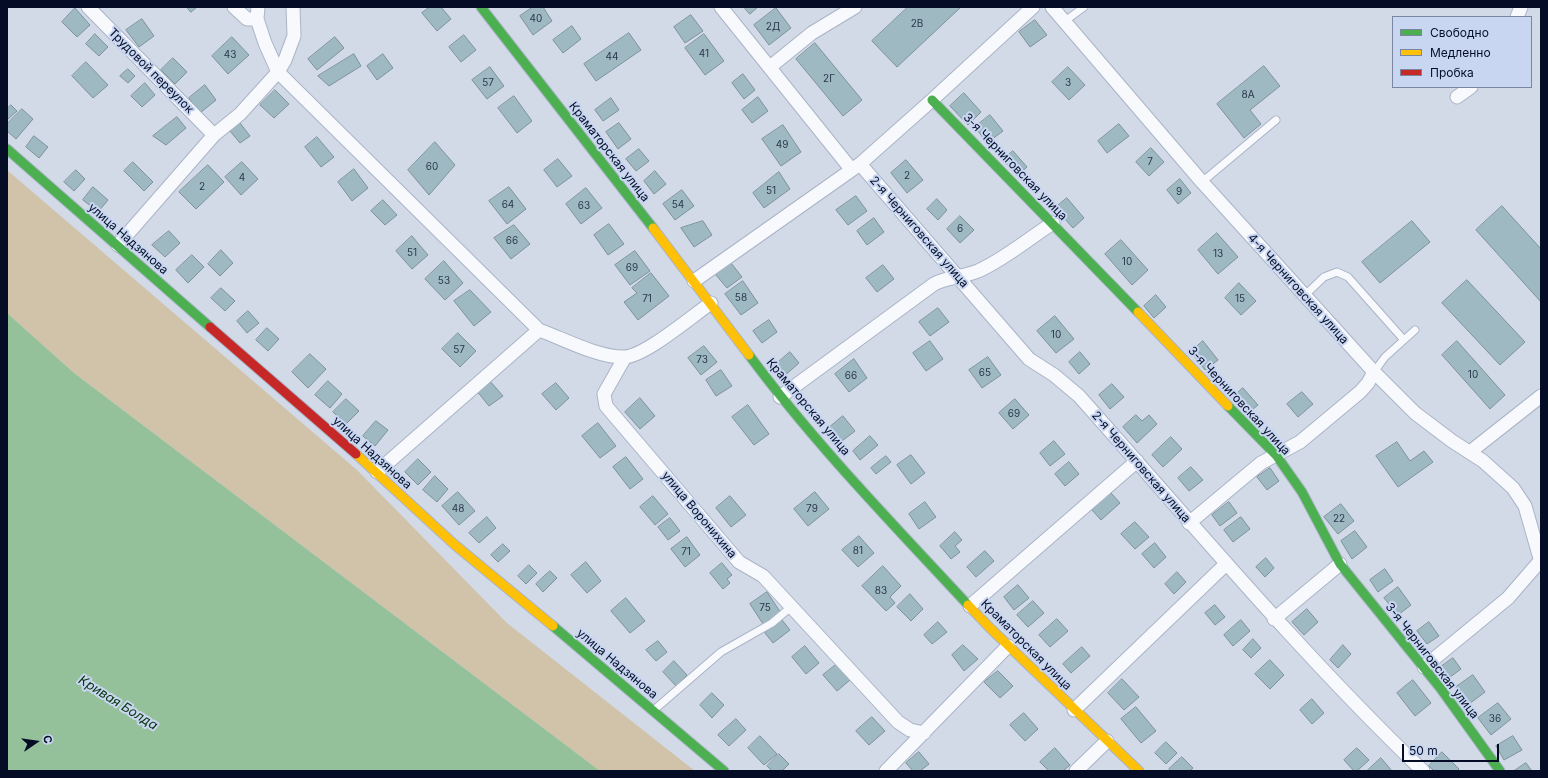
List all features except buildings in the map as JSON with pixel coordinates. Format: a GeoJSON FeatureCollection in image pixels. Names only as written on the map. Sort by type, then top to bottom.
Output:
{"type":"FeatureCollection","features":[{"type":"Feature","properties":{"kind":"street","name":"Трудовой переулок"},"geometry":{"type":"LineString","coordinates":[[88,7],[214,135]]}},
{"type":"Feature","properties":{"kind":"street"},"geometry":{"type":"LineString","coordinates":[[234,7],[247,19],[258,13],[265,43],[278,72],[539,330],[606,355],[625,358],[641,353],[711,303]]}},
{"type":"Feature","properties":{"kind":"street"},"geometry":{"type":"LineString","coordinates":[[118,246],[214,135],[240,114],[278,72],[285,60],[294,36],[293,7]]}},
{"type":"Feature","properties":{"kind":"street","name":"Краматорская улица"},"geometry":{"type":"LineString","coordinates":[[481,7],[711,303],[780,397],[876,506],[1008,646],[1139,771]]}},
{"type":"Feature","properties":{"kind":"street","name":"2-я Черниговская улица"},"geometry":{"type":"LineString","coordinates":[[721,7],[855,166],[958,276],[1030,359],[1054,375],[1079,396],[1274,619],[1383,732],[1423,771]]}},
{"type":"Feature","properties":{"kind":"street"},"geometry":{"type":"LineString","coordinates":[[770,67],[812,33],[855,7]]}},
{"type":"Feature","properties":{"kind":"street"},"geometry":{"type":"LineString","coordinates":[[694,281],[855,166],[932,100],[1033,7]]}},
{"type":"Feature","properties":{"kind":"street","name":"4-я Черниговская улица"},"geometry":{"type":"LineString","coordinates":[[1052,7],[1202,182],[1374,372],[1415,413],[1452,441],[1470,452],[1513,488],[1525,506],[1540,562]]}},
{"type":"Feature","properties":{"kind":"street"},"geometry":{"type":"LineString","coordinates":[[1457,98],[1470,88]]}},
{"type":"Feature","properties":{"kind":"street","name":"3-я Черниговская улица"},"geometry":{"type":"LineString","coordinates":[[932,100],[1053,223],[1276,455],[1302,492],[1340,564],[1424,667],[1500,771]]}},
{"type":"Feature","properties":{"kind":"street","name":"улица Надзянова"},"geometry":{"type":"LineString","coordinates":[[7,149],[377,472],[455,545],[654,710],[724,771]]}},
{"type":"Feature","properties":{"kind":"street"},"geometry":{"type":"LineString","coordinates":[[780,397],[934,284],[946,278],[976,272],[993,263],[1053,223]]}},
{"type":"Feature","properties":{"kind":"street"},"geometry":{"type":"LineString","coordinates":[[377,472],[539,330]]}},
{"type":"Feature","properties":{"kind":"street","name":"улица Воронихина"},"geometry":{"type":"LineString","coordinates":[[625,358],[604,394],[606,406],[739,562],[763,576],[898,722],[910,730],[924,733]]}},
{"type":"Feature","properties":{"kind":"street"},"geometry":{"type":"LineString","coordinates":[[1189,522],[1261,463],[1300,442],[1360,392],[1368,383],[1374,372]]}},
{"type":"Feature","properties":{"kind":"street"},"geometry":{"type":"LineString","coordinates":[[1470,452],[1541,396]]}},
{"type":"Feature","properties":{"kind":"street"},"geometry":{"type":"LineString","coordinates":[[970,606],[1137,461]]}},
{"type":"Feature","properties":{"kind":"street"},"geometry":{"type":"LineString","coordinates":[[1424,667],[1508,598],[1540,562]]}},
{"type":"Feature","properties":{"kind":"street"},"geometry":{"type":"LineString","coordinates":[[1074,710],[1226,564]]}},
{"type":"Feature","properties":{"kind":"street"},"geometry":{"type":"LineString","coordinates":[[1274,619],[1340,564]]}},
{"type":"Feature","properties":{"kind":"street"},"geometry":{"type":"LineString","coordinates":[[886,771],[1008,646]]}},
{"type":"Feature","properties":{"kind":"street"},"geometry":{"type":"LineString","coordinates":[[1076,771],[1107,741]]}},
{"type":"Feature","properties":{"kind":"lane"},"geometry":{"type":"LineString","coordinates":[[1065,21],[1084,7]]}},
{"type":"Feature","properties":{"kind":"lane"},"geometry":{"type":"LineString","coordinates":[[1202,182],[1276,120]]}},
{"type":"Feature","properties":{"kind":"lane"},"geometry":{"type":"LineString","coordinates":[[1304,296],[1324,277],[1337,272],[1342,274],[1348,277],[1404,340]]}},
{"type":"Feature","properties":{"kind":"lane"},"geometry":{"type":"LineString","coordinates":[[1374,372],[1385,357],[1416,330]]}},
{"type":"Feature","properties":{"kind":"lane"},"geometry":{"type":"LineString","coordinates":[[654,710],[721,652],[772,623],[792,607]]}},
{"type":"Feature","properties":{"kind":"shaded area"},"geometry":{"type":"Polygon","coordinates":[[[7,170],[357,470],[507,623],[695,771],[600,771],[74,373],[7,313],[7,170]]]}},
{"type":"Feature","properties":{"kind":"water","name":"Кривая Болда"},"geometry":{"type":"Polygon","coordinates":[[[7,313],[74,373],[600,771],[7,771],[7,313]]]}},
{"type":"Feature","properties":{"kind":"traffic: fast"},"geometry":{"type":"LineString","coordinates":[[481,7],[653,228]]}},
{"type":"Feature","properties":{"kind":"traffic: fast"},"geometry":{"type":"LineString","coordinates":[[932,100],[1138,312]]}},
{"type":"Feature","properties":{"kind":"traffic: fast"},"geometry":{"type":"LineString","coordinates":[[7,149],[210,327]]}},
{"type":"Feature","properties":{"kind":"traffic: fast"},"geometry":{"type":"LineString","coordinates":[[749,355],[774,388],[828,452],[883,514],[968,605]]}},
{"type":"Feature","properties":{"kind":"traffic: fast"},"geometry":{"type":"LineString","coordinates":[[1228,406],[1276,455],[1302,492],[1340,564],[1441,689],[1500,771]]}},
{"type":"Feature","properties":{"kind":"traffic: fast"},"geometry":{"type":"LineString","coordinates":[[553,626],[724,771]]}},
{"type":"Feature","properties":{"kind":"traffic: slow"},"geometry":{"type":"LineString","coordinates":[[653,228],[749,355]]}},
{"type":"Feature","properties":{"kind":"traffic: slow"},"geometry":{"type":"LineString","coordinates":[[1138,312],[1228,406]]}},
{"type":"Feature","properties":{"kind":"traffic: slow"},"geometry":{"type":"LineString","coordinates":[[356,454],[455,545],[553,626]]}},
{"type":"Feature","properties":{"kind":"traffic: slow"},"geometry":{"type":"LineString","coordinates":[[968,605],[991,629],[1139,771]]}},
{"type":"Feature","properties":{"kind":"traffic: jam"},"geometry":{"type":"LineString","coordinates":[[210,327],[356,454]]}}]}
